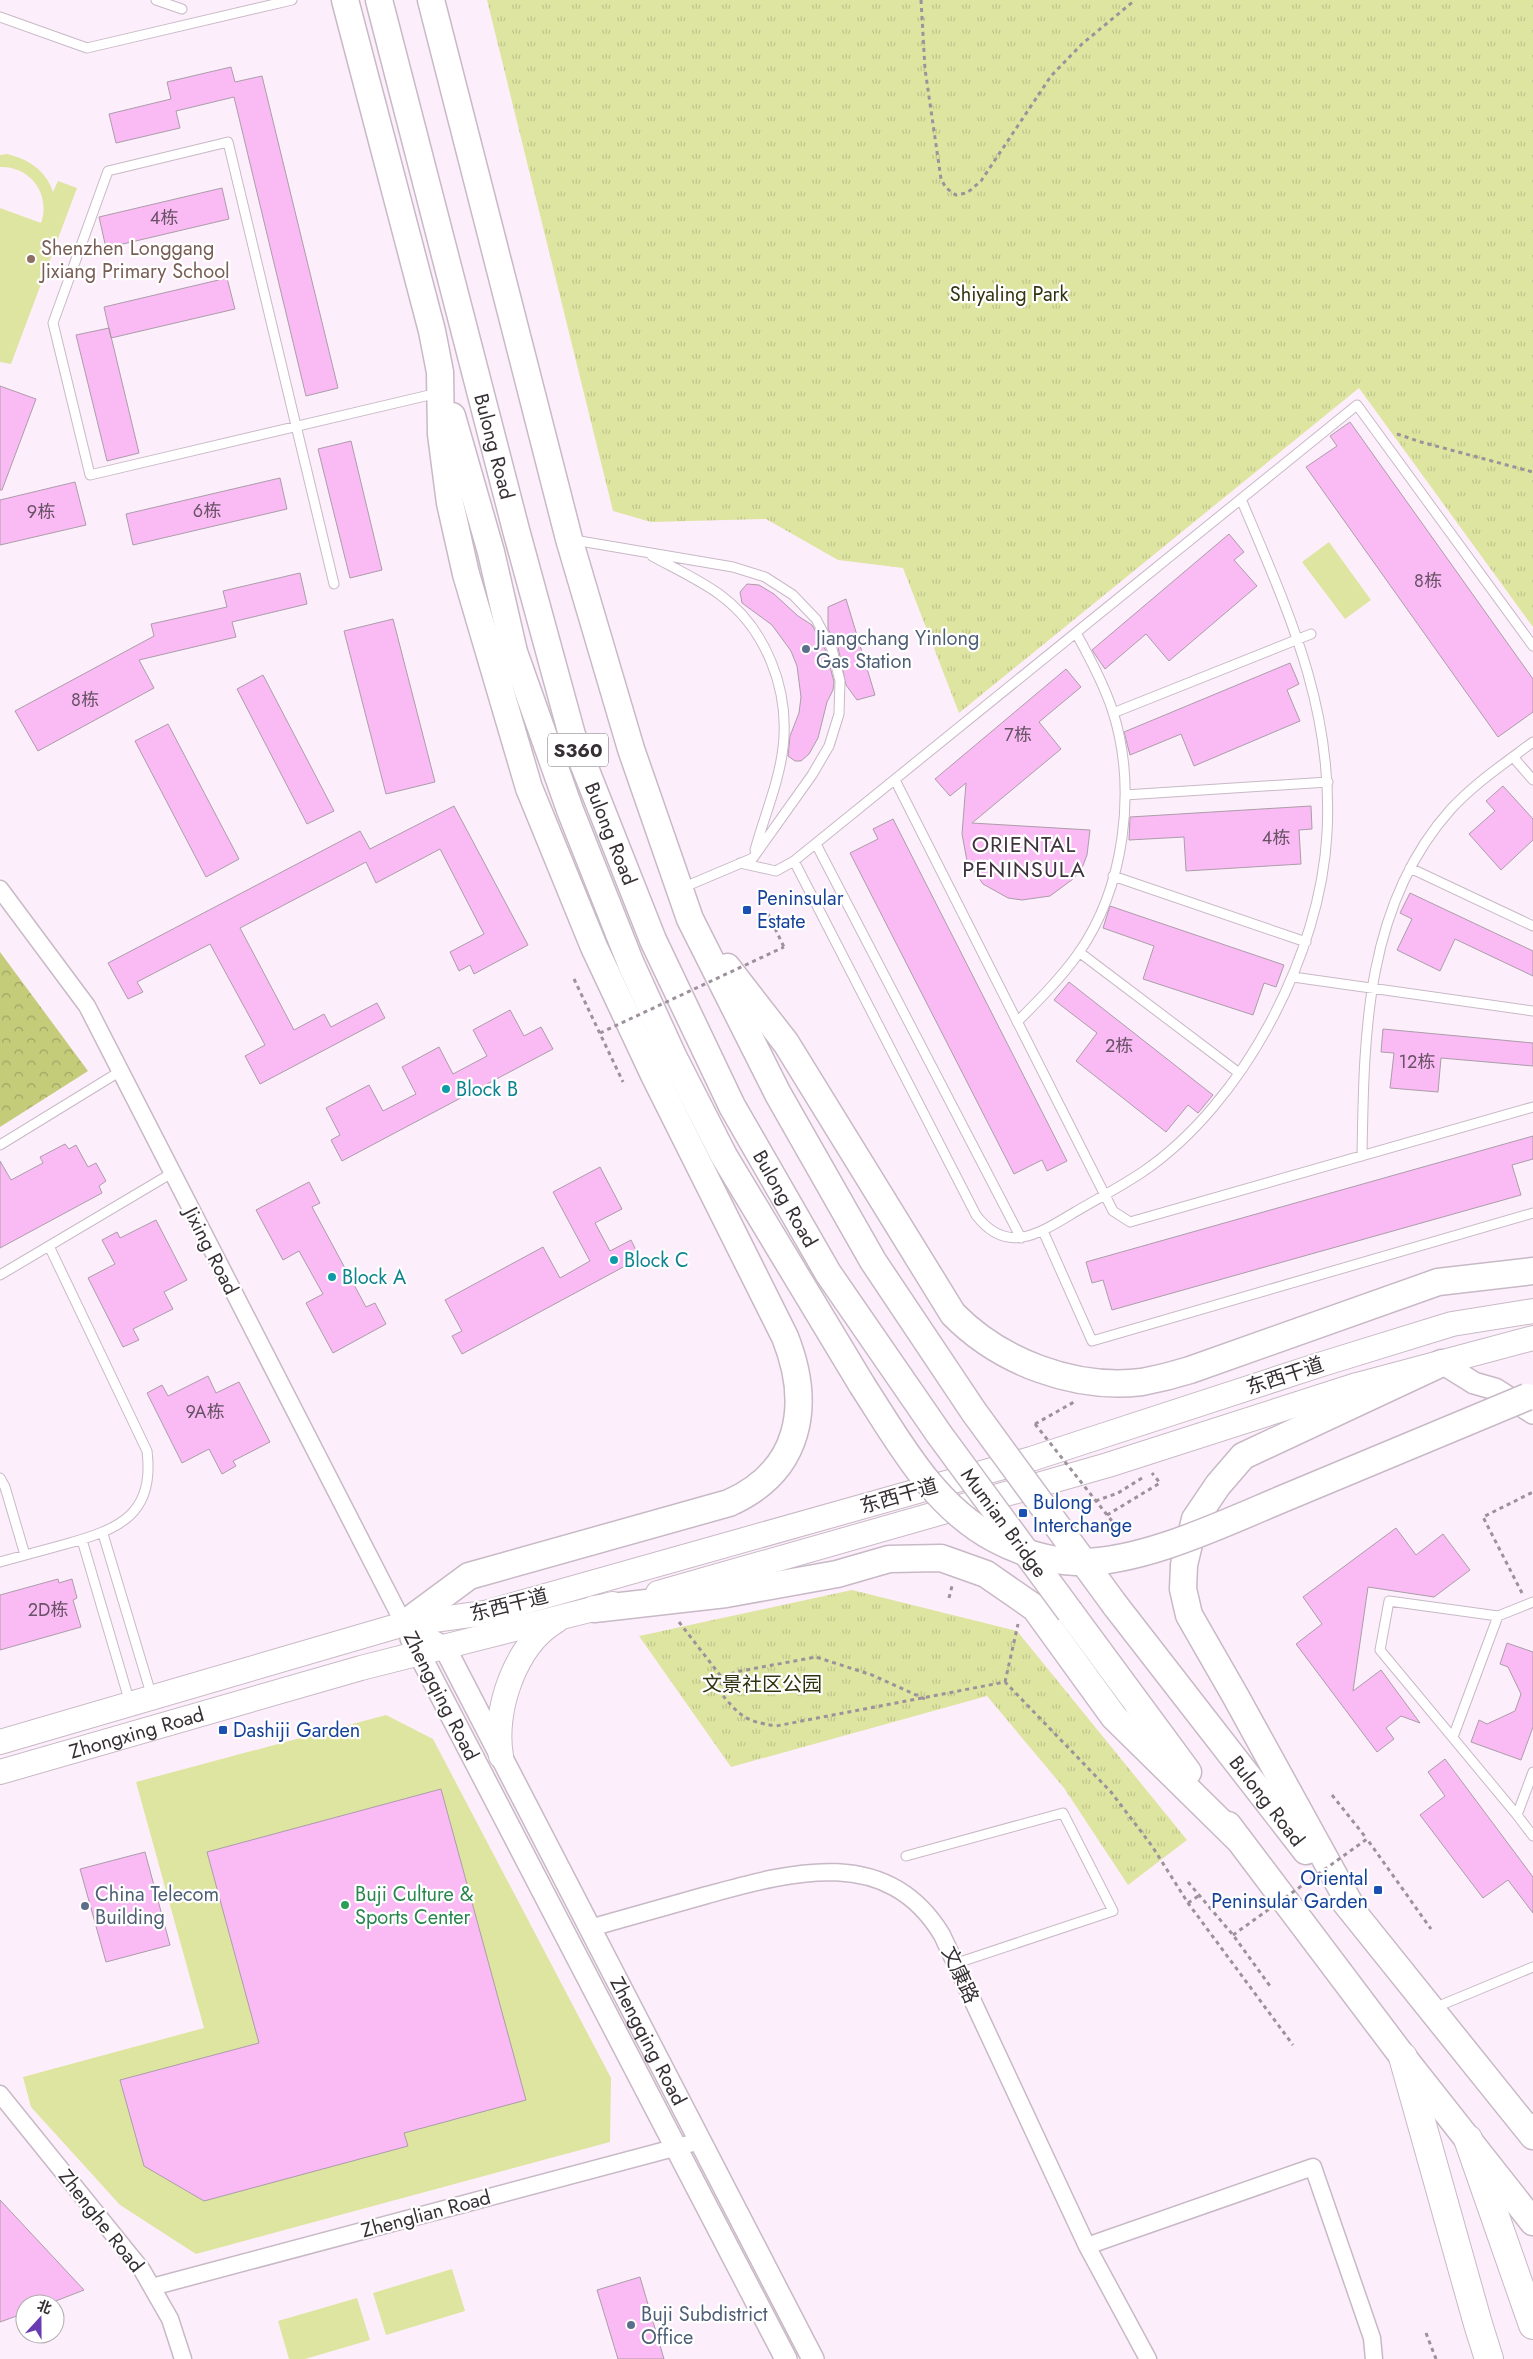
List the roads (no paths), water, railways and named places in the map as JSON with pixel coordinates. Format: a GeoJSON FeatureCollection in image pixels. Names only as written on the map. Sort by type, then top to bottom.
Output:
{"type":"FeatureCollection","features":[{"type":"Feature","properties":{"kind":"highway"},"geometry":{"type":"LineString","coordinates":[[1403,2057],[1478,2324],[1490,2359]]}},
{"type":"Feature","properties":{"kind":"highway"},"geometry":{"type":"LineString","coordinates":[[1468,2139],[1533,2324]]}},
{"type":"Feature","properties":{"kind":"main road"},"geometry":{"type":"LineString","coordinates":[[346,0],[432,331],[440,382],[442,434],[452,512],[466,574],[529,788],[606,973],[655,1077],[785,1337],[796,1373],[800,1407],[796,1428],[785,1451],[770,1474],[746,1495],[729,1503],[469,1576],[404,1624]]}},
{"type":"Feature","properties":{"kind":"main road","name":"Bulong Road"},"geometry":{"type":"LineString","coordinates":[[379,0],[516,530],[572,735],[653,940],[732,1106],[828,1273],[939,1434]]}},
{"type":"Feature","properties":{"kind":"main road","name":"S360"},"geometry":{"type":"LineString","coordinates":[[431,0],[569,539],[630,749],[690,918]]}},
{"type":"Feature","properties":{"kind":"main road"},"geometry":{"type":"LineString","coordinates":[[440,382],[492,552],[514,652],[570,810],[602,892],[631,964],[673,1056],[724,1156],[862,1385],[916,1468],[962,1518],[995,1539],[1038,1557],[1077,1562],[1116,1558],[1190,1537],[1531,1402]]}},
{"type":"Feature","properties":{"kind":"main road"},"geometry":{"type":"LineString","coordinates":[[516,530],[514,652],[572,735]]}},
{"type":"Feature","properties":{"kind":"main road"},"geometry":{"type":"LineString","coordinates":[[690,918],[786,1043],[953,1314],[979,1339],[1002,1352],[1041,1369],[1070,1377],[1102,1381],[1140,1382],[1190,1370],[1438,1282],[1533,1270]]}},
{"type":"Feature","properties":{"kind":"main road","name":"Mumian Bridge"},"geometry":{"type":"LineString","coordinates":[[690,918],[778,1094],[873,1261],[974,1412],[1115,1605]]}},
{"type":"Feature","properties":{"kind":"main road","name":"东西干道"},"geometry":{"type":"LineString","coordinates":[[404,1624],[495,1610],[1031,1459],[1319,1365],[1452,1324],[1533,1311]]}},
{"type":"Feature","properties":{"kind":"main road","name":"东西干道"},"geometry":{"type":"LineString","coordinates":[[420,1654],[657,1594],[910,1523],[1218,1432],[1357,1385],[1533,1338]]}},
{"type":"Feature","properties":{"kind":"main road"},"geometry":{"type":"LineString","coordinates":[[1356,1915],[1236,1697],[1188,1615],[1183,1589],[1184,1565],[1195,1519],[1218,1484],[1243,1456],[1442,1363]]}},
{"type":"Feature","properties":{"kind":"main road","name":"Mumian Bridge"},"geometry":{"type":"LineString","coordinates":[[939,1434],[1238,1839]]}},
{"type":"Feature","properties":{"kind":"main road"},"geometry":{"type":"LineString","coordinates":[[594,1609],[726,1594],[837,1574],[889,1559],[941,1558],[950,1561],[986,1574],[1035,1608],[1114,1717],[1238,1839]]}},
{"type":"Feature","properties":{"kind":"main road","name":"Bulong Road"},"geometry":{"type":"LineString","coordinates":[[1115,1605],[1356,1915],[1532,2130]]}},
{"type":"Feature","properties":{"kind":"main road"},"geometry":{"type":"LineString","coordinates":[[501,1756],[498,1727],[504,1700],[514,1673],[540,1634],[548,1625],[562,1618]]}},
{"type":"Feature","properties":{"kind":"main road","name":"Zhongxing Road"},"geometry":{"type":"LineString","coordinates":[[0,1742],[404,1624]]}},
{"type":"Feature","properties":{"kind":"main road","name":"Zhongxing Road"},"geometry":{"type":"LineString","coordinates":[[0,1772],[361,1668],[420,1654]]}},
{"type":"Feature","properties":{"kind":"main road","name":"S360"},"geometry":{"type":"LineString","coordinates":[[1238,1839],[1403,2057],[1533,2222]]}},
{"type":"Feature","properties":{"kind":"street","name":"Jixing Road"},"geometry":{"type":"LineString","coordinates":[[0,889],[87,1006],[119,1072],[404,1624]]}},
{"type":"Feature","properties":{"kind":"street"},"geometry":{"type":"LineString","coordinates":[[1442,1363],[1474,1383],[1531,1402]]}},
{"type":"Feature","properties":{"kind":"street","name":"Zhengqing Road"},"geometry":{"type":"LineString","coordinates":[[404,1624],[445,1648],[813,2359]]}},
{"type":"Feature","properties":{"kind":"street","name":"Zhengqing Road"},"geometry":{"type":"LineString","coordinates":[[404,1624],[786,2359]]}},
{"type":"Feature","properties":{"kind":"street","name":"文康路"},"geometry":{"type":"LineString","coordinates":[[590,1928],[771,1877],[820,1871],[864,1875],[902,1891],[917,1902],[931,1917],[942,1935],[1087,2246],[1148,2359]]}},
{"type":"Feature","properties":{"kind":"street","name":"Zhenghe Road"},"geometry":{"type":"LineString","coordinates":[[0,2094],[142,2270],[170,2319],[183,2359]]}},
{"type":"Feature","properties":{"kind":"street","name":"Zhenglian Road"},"geometry":{"type":"LineString","coordinates":[[152,2288],[700,2141]]}},
{"type":"Feature","properties":{"kind":"street"},"geometry":{"type":"LineString","coordinates":[[1087,2246],[1312,2167],[1372,2338],[1374,2359]]}},
{"type":"Feature","properties":{"kind":"lane"},"geometry":{"type":"LineString","coordinates":[[156,0],[182,10]]}},
{"type":"Feature","properties":{"kind":"lane"},"geometry":{"type":"LineString","coordinates":[[180,0],[186,25]]}},
{"type":"Feature","properties":{"kind":"lane"},"geometry":{"type":"LineString","coordinates":[[0,17],[87,48],[292,0]]}},
{"type":"Feature","properties":{"kind":"lane"},"geometry":{"type":"LineString","coordinates":[[334,584],[296,426],[228,142],[108,171],[53,323],[90,475],[296,426],[440,382]]}},
{"type":"Feature","properties":{"kind":"lane"},"geometry":{"type":"LineString","coordinates":[[740,863],[776,871],[794,861],[1357,405],[1533,646]]}},
{"type":"Feature","properties":{"kind":"lane"},"geometry":{"type":"LineString","coordinates":[[794,861],[976,1215],[984,1226],[1008,1238],[1021,1238],[1043,1231],[1144,1171],[1171,1149],[1201,1119],[1239,1073],[1277,1010],[1293,977],[1306,942],[1323,870],[1327,834],[1328,782],[1322,733],[1309,670],[1287,610],[1241,499]]}},
{"type":"Feature","properties":{"kind":"lane"},"geometry":{"type":"LineString","coordinates":[[569,539],[733,567],[765,577],[793,595],[816,619],[832,649],[840,681],[839,714],[830,746],[812,775],[753,858],[680,890]]}},
{"type":"Feature","properties":{"kind":"lane"},"geometry":{"type":"LineString","coordinates":[[644,552],[719,594],[744,618],[764,646],[778,679],[784,713],[783,748],[753,858]]}},
{"type":"Feature","properties":{"kind":"lane"},"geometry":{"type":"LineString","coordinates":[[1017,1022],[1050,989],[1079,952],[1099,915],[1113,876],[1122,836],[1125,795],[1122,753],[1113,713],[1097,671],[1076,633]]}},
{"type":"Feature","properties":{"kind":"lane"},"geometry":{"type":"LineString","coordinates":[[1113,713],[1311,634]]}},
{"type":"Feature","properties":{"kind":"lane"},"geometry":{"type":"LineString","coordinates":[[1362,1156],[1363,1100],[1372,988],[1383,932],[1392,905],[1410,868],[1434,831],[1452,809],[1472,789],[1533,742]]}},
{"type":"Feature","properties":{"kind":"lane"},"geometry":{"type":"LineString","coordinates":[[1513,757],[1533,780]]}},
{"type":"Feature","properties":{"kind":"lane"},"geometry":{"type":"LineString","coordinates":[[895,780],[1113,1211],[1130,1222],[1533,1107]]}},
{"type":"Feature","properties":{"kind":"lane"},"geometry":{"type":"LineString","coordinates":[[1125,795],[1328,782]]}},
{"type":"Feature","properties":{"kind":"lane"},"geometry":{"type":"LineString","coordinates":[[816,844],[1021,1238]]}},
{"type":"Feature","properties":{"kind":"lane"},"geometry":{"type":"LineString","coordinates":[[1410,868],[1533,926]]}},
{"type":"Feature","properties":{"kind":"lane"},"geometry":{"type":"LineString","coordinates":[[1113,876],[1306,942]]}},
{"type":"Feature","properties":{"kind":"lane"},"geometry":{"type":"LineString","coordinates":[[1079,952],[1239,1073]]}},
{"type":"Feature","properties":{"kind":"lane"},"geometry":{"type":"LineString","coordinates":[[1293,977],[1533,1011]]}},
{"type":"Feature","properties":{"kind":"lane"},"geometry":{"type":"LineString","coordinates":[[0,1145],[119,1072]]}},
{"type":"Feature","properties":{"kind":"lane"},"geometry":{"type":"LineString","coordinates":[[0,1275],[172,1174]]}},
{"type":"Feature","properties":{"kind":"lane"},"geometry":{"type":"LineString","coordinates":[[1043,1231],[1092,1341],[1533,1214]]}},
{"type":"Feature","properties":{"kind":"lane"},"geometry":{"type":"LineString","coordinates":[[0,1562],[103,1534],[127,1519],[136,1510],[146,1492],[149,1471],[147,1451],[49,1246]]}},
{"type":"Feature","properties":{"kind":"lane"},"geometry":{"type":"LineString","coordinates":[[0,1478],[5,1487],[25,1555]]}},
{"type":"Feature","properties":{"kind":"lane"},"geometry":{"type":"LineString","coordinates":[[103,1534],[141,1700]]}},
{"type":"Feature","properties":{"kind":"lane"},"geometry":{"type":"LineString","coordinates":[[82,1540],[141,1700]]}},
{"type":"Feature","properties":{"kind":"lane"},"geometry":{"type":"LineString","coordinates":[[1530,1603],[1498,1616],[1389,1601],[1380,1650],[1533,1836]]}},
{"type":"Feature","properties":{"kind":"lane"},"geometry":{"type":"LineString","coordinates":[[1452,1737],[1498,1616]]}},
{"type":"Feature","properties":{"kind":"lane"},"geometry":{"type":"LineString","coordinates":[[1517,1815],[1533,1772]]}},
{"type":"Feature","properties":{"kind":"lane"},"geometry":{"type":"LineString","coordinates":[[906,1856],[1063,1812],[1112,1910],[954,1964]]}},
{"type":"Feature","properties":{"kind":"lane"},"geometry":{"type":"LineString","coordinates":[[1432,2009],[1533,1967]]}},
{"type":"Feature","properties":{"kind":"place","name":"Shenzhen Longgang Jixiang Primary School"},"geometry":{"type":"Point","coordinates":[31,259]}},
{"type":"Feature","properties":{"kind":"place","name":"Jiangchang Yinlong Gas Station"},"geometry":{"type":"Point","coordinates":[806,649]}},
{"type":"Feature","properties":{"kind":"place","name":"Peninsular Estate"},"geometry":{"type":"Point","coordinates":[747,910]}},
{"type":"Feature","properties":{"kind":"place","name":"Block B"},"geometry":{"type":"Point","coordinates":[446,1089]}},
{"type":"Feature","properties":{"kind":"place","name":"Block C"},"geometry":{"type":"Point","coordinates":[614,1260]}},
{"type":"Feature","properties":{"kind":"place","name":"Block A"},"geometry":{"type":"Point","coordinates":[332,1277]}},
{"type":"Feature","properties":{"kind":"place","name":"Bulong Interchange"},"geometry":{"type":"Point","coordinates":[1023,1513]}},
{"type":"Feature","properties":{"kind":"place","name":"Dashiji Garden"},"geometry":{"type":"Point","coordinates":[223,1730]}},
{"type":"Feature","properties":{"kind":"place","name":"Oriental Peninsular Garden"},"geometry":{"type":"Point","coordinates":[1378,1890]}},
{"type":"Feature","properties":{"kind":"place","name":"Buji Culture & Sports Center"},"geometry":{"type":"Point","coordinates":[345,1905]}},
{"type":"Feature","properties":{"kind":"place","name":"China Telecom Building"},"geometry":{"type":"Point","coordinates":[85,1906]}},
{"type":"Feature","properties":{"kind":"place","name":"Buji Subdistrict Office"},"geometry":{"type":"Point","coordinates":[631,2325]}},
{"type":"Feature","properties":{"kind":"district","name":"ORIENTAL PENINSULA"},"geometry":{"type":"Point","coordinates":[1024,856]}},
{"type":"Feature","properties":{"kind":"park label","name":"Shiyaling Park"},"geometry":{"type":"Point","coordinates":[1009,294]}},
{"type":"Feature","properties":{"kind":"park label","name":"文景社区公园"},"geometry":{"type":"Point","coordinates":[762,1684]}}]}
